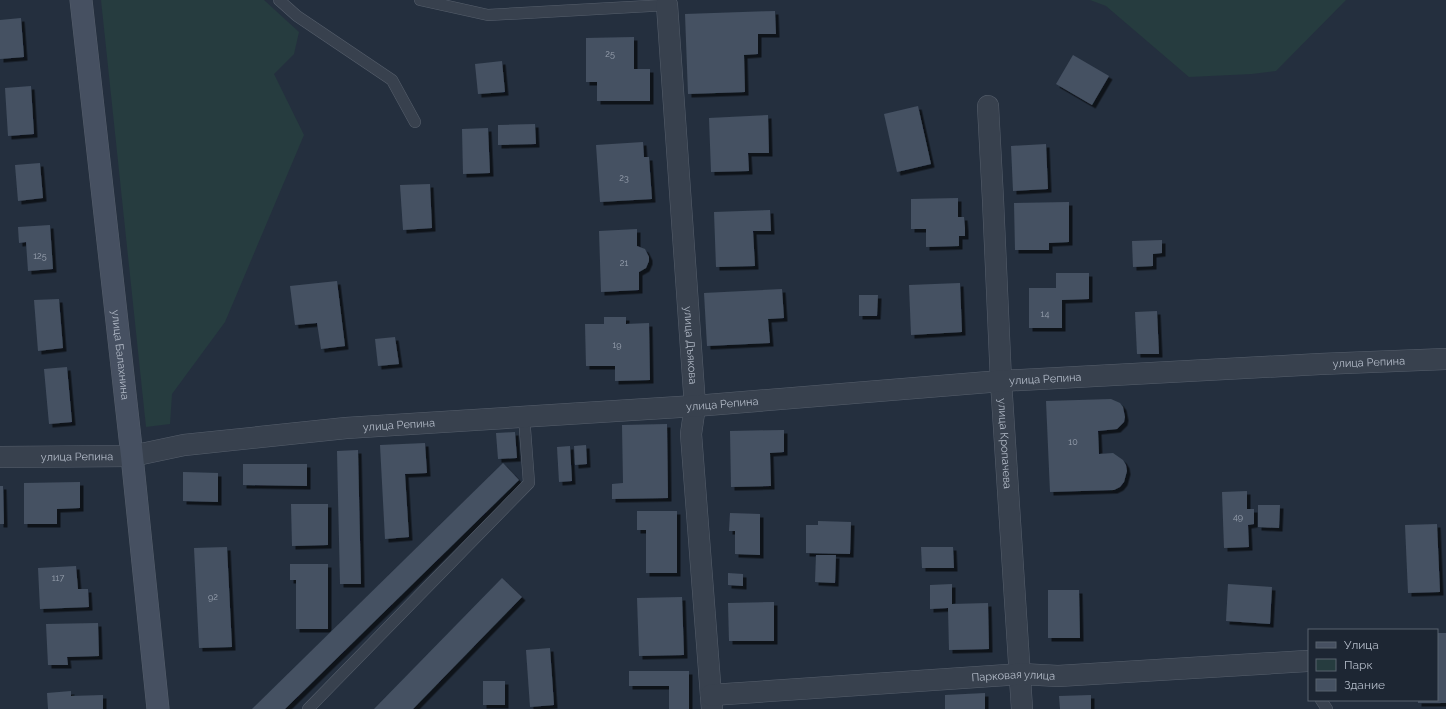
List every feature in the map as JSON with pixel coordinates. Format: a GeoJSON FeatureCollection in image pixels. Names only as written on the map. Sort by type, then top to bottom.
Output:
{"type":"FeatureCollection","features":[{"type":"Feature","properties":{"kind":"street","name":"улица Балахнина"},"geometry":{"type":"LineString","coordinates":[[81,0],[132,456],[158,709]]}},
{"type":"Feature","properties":{"kind":"street","name":"улица Дъякова"},"geometry":{"type":"LineString","coordinates":[[667,5],[695,406],[691,434],[712,702]]}},
{"type":"Feature","properties":{"kind":"street","name":"улица Кропачева"},"geometry":{"type":"LineString","coordinates":[[988,106],[994,200],[1001,381],[1021,674],[1022,709]]}},
{"type":"Feature","properties":{"kind":"street","name":"улица Репина"},"geometry":{"type":"LineString","coordinates":[[0,458],[132,456],[184,445],[346,428],[695,406],[1001,381],[1320,364],[1446,359]]}},
{"type":"Feature","properties":{"kind":"street","name":"Парковая улица"},"geometry":{"type":"LineString","coordinates":[[712,702],[1021,674],[1058,676],[1308,665]]}},
{"type":"Feature","properties":{"kind":"lane"},"geometry":{"type":"LineString","coordinates":[[278,0],[297,16],[392,80],[415,122]]}},
{"type":"Feature","properties":{"kind":"lane"},"geometry":{"type":"LineString","coordinates":[[420,0],[488,15],[667,5]]}},
{"type":"Feature","properties":{"kind":"lane"},"geometry":{"type":"LineString","coordinates":[[308,709],[529,484],[524,416]]}},
{"type":"Feature","properties":{"kind":"green space"},"geometry":{"type":"Polygon","coordinates":[[[101,0],[264,0],[299,32],[294,54],[274,74],[304,135],[225,322],[172,394],[170,424],[146,427],[101,0]]]}},
{"type":"Feature","properties":{"kind":"green space"},"geometry":{"type":"Polygon","coordinates":[[[1090,0],[1346,0],[1276,71],[1252,74],[1189,77],[1106,6],[1090,0]]]}},
{"type":"Feature","properties":{"kind":"building"},"geometry":{"type":"Polygon","coordinates":[[[775,11],[776,34],[758,34],[758,54],[744,55],[745,92],[688,94],[685,14],[775,11]]]}},
{"type":"Feature","properties":{"kind":"building"},"geometry":{"type":"Polygon","coordinates":[[[21,18],[24,57],[0,59],[0,20],[21,18]]]}},
{"type":"Feature","properties":{"kind":"building"},"geometry":{"type":"Polygon","coordinates":[[[634,37],[634,69],[650,69],[650,101],[597,101],[597,82],[586,82],[586,38],[634,37]]]}},
{"type":"Feature","properties":{"kind":"building"},"geometry":{"type":"Polygon","coordinates":[[[1073,55],[1109,76],[1092,105],[1056,84],[1073,55]]]}},
{"type":"Feature","properties":{"kind":"building"},"geometry":{"type":"Polygon","coordinates":[[[502,61],[505,92],[478,94],[475,64],[502,61]]]}},
{"type":"Feature","properties":{"kind":"building"},"geometry":{"type":"Polygon","coordinates":[[[31,86],[34,134],[8,136],[5,88],[31,86]]]}},
{"type":"Feature","properties":{"kind":"building"},"geometry":{"type":"Polygon","coordinates":[[[918,106],[931,164],[897,172],[884,114],[918,106]]]}},
{"type":"Feature","properties":{"kind":"building"},"geometry":{"type":"Polygon","coordinates":[[[768,115],[769,153],[748,153],[749,171],[711,172],[709,118],[768,115]]]}},
{"type":"Feature","properties":{"kind":"building"},"geometry":{"type":"Polygon","coordinates":[[[535,124],[536,144],[498,145],[498,125],[535,124]]]}},
{"type":"Feature","properties":{"kind":"building"},"geometry":{"type":"Polygon","coordinates":[[[488,128],[490,173],[463,174],[462,129],[488,128]]]}},
{"type":"Feature","properties":{"kind":"building"},"geometry":{"type":"Polygon","coordinates":[[[643,142],[644,157],[649,157],[652,199],[600,202],[596,145],[643,142]]]}},
{"type":"Feature","properties":{"kind":"building"},"geometry":{"type":"Polygon","coordinates":[[[1046,144],[1048,189],[1013,191],[1011,146],[1046,144]]]}},
{"type":"Feature","properties":{"kind":"building"},"geometry":{"type":"Polygon","coordinates":[[[40,163],[43,198],[18,201],[15,165],[40,163]]]}},
{"type":"Feature","properties":{"kind":"building"},"geometry":{"type":"Polygon","coordinates":[[[430,184],[432,228],[403,230],[400,185],[430,184]]]}},
{"type":"Feature","properties":{"kind":"building"},"geometry":{"type":"Polygon","coordinates":[[[958,198],[958,217],[964,217],[965,228],[965,236],[959,236],[959,246],[926,247],[926,229],[911,229],[911,199],[958,198]]]}},
{"type":"Feature","properties":{"kind":"building"},"geometry":{"type":"Polygon","coordinates":[[[1069,202],[1069,242],[1049,243],[1049,250],[1015,250],[1014,203],[1069,202]]]}},
{"type":"Feature","properties":{"kind":"building"},"geometry":{"type":"Polygon","coordinates":[[[770,210],[771,231],[753,231],[755,266],[716,267],[714,212],[770,210]]]}},
{"type":"Feature","properties":{"kind":"building"},"geometry":{"type":"Polygon","coordinates":[[[50,225],[53,269],[28,271],[26,242],[19,243],[18,227],[50,225]]]}},
{"type":"Feature","properties":{"kind":"building"},"geometry":{"type":"Polygon","coordinates":[[[637,229],[637,246],[645,249],[649,257],[646,268],[639,272],[639,290],[601,292],[599,231],[637,229]]]}},
{"type":"Feature","properties":{"kind":"building"},"geometry":{"type":"Polygon","coordinates":[[[1162,240],[1162,253],[1153,254],[1153,266],[1133,267],[1132,241],[1162,240]]]}},
{"type":"Feature","properties":{"kind":"building"},"geometry":{"type":"Polygon","coordinates":[[[1056,273],[1089,273],[1089,299],[1062,300],[1062,328],[1029,328],[1029,288],[1056,288],[1056,273]]]}},
{"type":"Feature","properties":{"kind":"building"},"geometry":{"type":"Polygon","coordinates":[[[337,281],[345,346],[321,349],[317,323],[295,325],[290,286],[337,281]]]}},
{"type":"Feature","properties":{"kind":"building"},"geometry":{"type":"Polygon","coordinates":[[[960,283],[962,332],[911,335],[909,285],[960,283]]]}},
{"type":"Feature","properties":{"kind":"building"},"geometry":{"type":"Polygon","coordinates":[[[782,289],[784,318],[768,319],[770,343],[707,346],[704,293],[782,289]]]}},
{"type":"Feature","properties":{"kind":"building"},"geometry":{"type":"Polygon","coordinates":[[[859,295],[878,295],[877,316],[859,316],[859,295]]]}},
{"type":"Feature","properties":{"kind":"building"},"geometry":{"type":"Polygon","coordinates":[[[59,299],[63,348],[38,351],[34,300],[59,299]]]}},
{"type":"Feature","properties":{"kind":"building"},"geometry":{"type":"Polygon","coordinates":[[[1157,311],[1159,354],[1137,354],[1135,312],[1157,311]]]}},
{"type":"Feature","properties":{"kind":"building"},"geometry":{"type":"Polygon","coordinates":[[[604,317],[626,317],[626,324],[649,323],[650,380],[615,381],[615,366],[586,366],[585,324],[604,324],[604,317]]]}},
{"type":"Feature","properties":{"kind":"building"},"geometry":{"type":"Polygon","coordinates":[[[395,337],[399,364],[378,366],[375,339],[395,337]]]}},
{"type":"Feature","properties":{"kind":"building"},"geometry":{"type":"Polygon","coordinates":[[[67,367],[72,422],[49,424],[44,369],[67,367]]]}},
{"type":"Feature","properties":{"kind":"building"},"geometry":{"type":"Polygon","coordinates":[[[1111,399],[1120,403],[1123,407],[1125,417],[1124,422],[1117,429],[1098,431],[1099,454],[1113,453],[1123,460],[1127,471],[1124,482],[1120,487],[1114,490],[1050,492],[1046,401],[1111,399]]]}},
{"type":"Feature","properties":{"kind":"building"},"geometry":{"type":"Polygon","coordinates":[[[667,424],[668,498],[612,499],[612,484],[623,483],[622,425],[667,424]]]}},
{"type":"Feature","properties":{"kind":"building"},"geometry":{"type":"Polygon","coordinates":[[[784,430],[784,452],[770,453],[771,486],[731,487],[730,431],[784,430]]]}},
{"type":"Feature","properties":{"kind":"building"},"geometry":{"type":"Polygon","coordinates":[[[515,432],[517,458],[498,459],[496,433],[515,432]]]}},
{"type":"Feature","properties":{"kind":"building"},"geometry":{"type":"Polygon","coordinates":[[[425,443],[427,473],[405,474],[409,537],[385,539],[380,445],[425,443]]]}},
{"type":"Feature","properties":{"kind":"building"},"geometry":{"type":"Polygon","coordinates":[[[586,445],[587,464],[575,465],[574,446],[586,445]]]}},
{"type":"Feature","properties":{"kind":"building"},"geometry":{"type":"Polygon","coordinates":[[[570,446],[572,481],[559,482],[557,447],[570,446]]]}},
{"type":"Feature","properties":{"kind":"building"},"geometry":{"type":"Polygon","coordinates":[[[358,450],[361,584],[340,584],[337,451],[358,450]]]}},
{"type":"Feature","properties":{"kind":"building"},"geometry":{"type":"Polygon","coordinates":[[[503,463],[519,480],[285,709],[252,709],[503,463]]]}},
{"type":"Feature","properties":{"kind":"building"},"geometry":{"type":"Polygon","coordinates":[[[243,464],[307,464],[307,486],[243,485],[243,464]]]}},
{"type":"Feature","properties":{"kind":"building"},"geometry":{"type":"Polygon","coordinates":[[[183,472],[218,473],[218,502],[183,501],[183,472]]]}},
{"type":"Feature","properties":{"kind":"building"},"geometry":{"type":"Polygon","coordinates":[[[80,482],[80,508],[57,509],[57,524],[24,524],[24,483],[80,482]]]}},
{"type":"Feature","properties":{"kind":"building"},"geometry":{"type":"Polygon","coordinates":[[[0,486],[3,486],[4,524],[0,524],[0,486]]]}},
{"type":"Feature","properties":{"kind":"building"},"geometry":{"type":"Polygon","coordinates":[[[1247,491],[1247,509],[1254,509],[1254,524],[1248,525],[1249,547],[1224,548],[1222,492],[1247,491]]]}},
{"type":"Feature","properties":{"kind":"building"},"geometry":{"type":"Polygon","coordinates":[[[291,504],[328,504],[328,545],[292,546],[291,504]]]}},
{"type":"Feature","properties":{"kind":"building"},"geometry":{"type":"Polygon","coordinates":[[[1258,505],[1280,505],[1279,528],[1258,527],[1258,505]]]}},
{"type":"Feature","properties":{"kind":"building"},"geometry":{"type":"Polygon","coordinates":[[[637,511],[677,511],[677,573],[646,573],[646,530],[637,530],[637,511]]]}},
{"type":"Feature","properties":{"kind":"building"},"geometry":{"type":"Polygon","coordinates":[[[730,513],[760,514],[760,555],[735,554],[735,531],[729,531],[730,513]]]}},
{"type":"Feature","properties":{"kind":"building"},"geometry":{"type":"Polygon","coordinates":[[[818,521],[851,522],[850,554],[806,553],[806,525],[818,525],[818,521]]]}},
{"type":"Feature","properties":{"kind":"building"},"geometry":{"type":"Polygon","coordinates":[[[1437,524],[1440,592],[1408,593],[1405,525],[1437,524]]]}},
{"type":"Feature","properties":{"kind":"building"},"geometry":{"type":"Polygon","coordinates":[[[227,547],[232,647],[199,648],[194,548],[227,547]]]}},
{"type":"Feature","properties":{"kind":"building"},"geometry":{"type":"Polygon","coordinates":[[[921,547],[953,547],[954,568],[922,568],[921,547]]]}},
{"type":"Feature","properties":{"kind":"building"},"geometry":{"type":"Polygon","coordinates":[[[816,555],[836,555],[835,583],[815,582],[816,555]]]}},
{"type":"Feature","properties":{"kind":"building"},"geometry":{"type":"Polygon","coordinates":[[[290,564],[328,564],[328,629],[296,629],[296,580],[290,580],[290,564]]]}},
{"type":"Feature","properties":{"kind":"building"},"geometry":{"type":"Polygon","coordinates":[[[76,566],[78,589],[88,589],[89,607],[40,609],[38,568],[76,566]]]}},
{"type":"Feature","properties":{"kind":"building"},"geometry":{"type":"Polygon","coordinates":[[[728,573],[743,574],[743,586],[728,585],[728,573]]]}},
{"type":"Feature","properties":{"kind":"building"},"geometry":{"type":"Polygon","coordinates":[[[502,578],[522,597],[413,709],[374,709],[502,578]]]}},
{"type":"Feature","properties":{"kind":"building"},"geometry":{"type":"Polygon","coordinates":[[[952,584],[952,604],[988,603],[989,649],[949,650],[948,608],[930,609],[930,585],[952,584]]]}},
{"type":"Feature","properties":{"kind":"building"},"geometry":{"type":"Polygon","coordinates":[[[1228,584],[1272,587],[1270,624],[1226,621],[1228,584]]]}},
{"type":"Feature","properties":{"kind":"building"},"geometry":{"type":"Polygon","coordinates":[[[1048,590],[1079,590],[1080,638],[1048,638],[1048,590]]]}},
{"type":"Feature","properties":{"kind":"building"},"geometry":{"type":"Polygon","coordinates":[[[682,597],[684,655],[639,656],[637,598],[682,597]]]}},
{"type":"Feature","properties":{"kind":"building"},"geometry":{"type":"Polygon","coordinates":[[[774,602],[774,641],[729,641],[728,603],[774,602]]]}},
{"type":"Feature","properties":{"kind":"building"},"geometry":{"type":"Polygon","coordinates":[[[98,623],[99,656],[67,657],[68,665],[48,665],[46,624],[98,623]]]}},
{"type":"Feature","properties":{"kind":"building"},"geometry":{"type":"Polygon","coordinates":[[[1438,633],[1446,633],[1446,703],[1418,703],[1418,701],[1438,701],[1438,633]]]}},
{"type":"Feature","properties":{"kind":"building"},"geometry":{"type":"Polygon","coordinates":[[[550,648],[554,705],[530,707],[526,650],[550,648]]]}},
{"type":"Feature","properties":{"kind":"building"},"geometry":{"type":"Polygon","coordinates":[[[629,671],[689,671],[689,709],[669,709],[669,686],[629,686],[629,671]]]}},
{"type":"Feature","properties":{"kind":"building"},"geometry":{"type":"Polygon","coordinates":[[[483,681],[505,681],[505,705],[483,705],[483,681]]]}},
{"type":"Feature","properties":{"kind":"building"},"geometry":{"type":"Polygon","coordinates":[[[71,691],[71,696],[103,695],[103,709],[48,709],[47,693],[71,691]]]}},
{"type":"Feature","properties":{"kind":"building"},"geometry":{"type":"Polygon","coordinates":[[[985,693],[985,709],[945,709],[945,695],[985,693]]]}},
{"type":"Feature","properties":{"kind":"building"},"geometry":{"type":"Polygon","coordinates":[[[1091,695],[1091,709],[1060,709],[1059,696],[1091,695]]]}}]}
